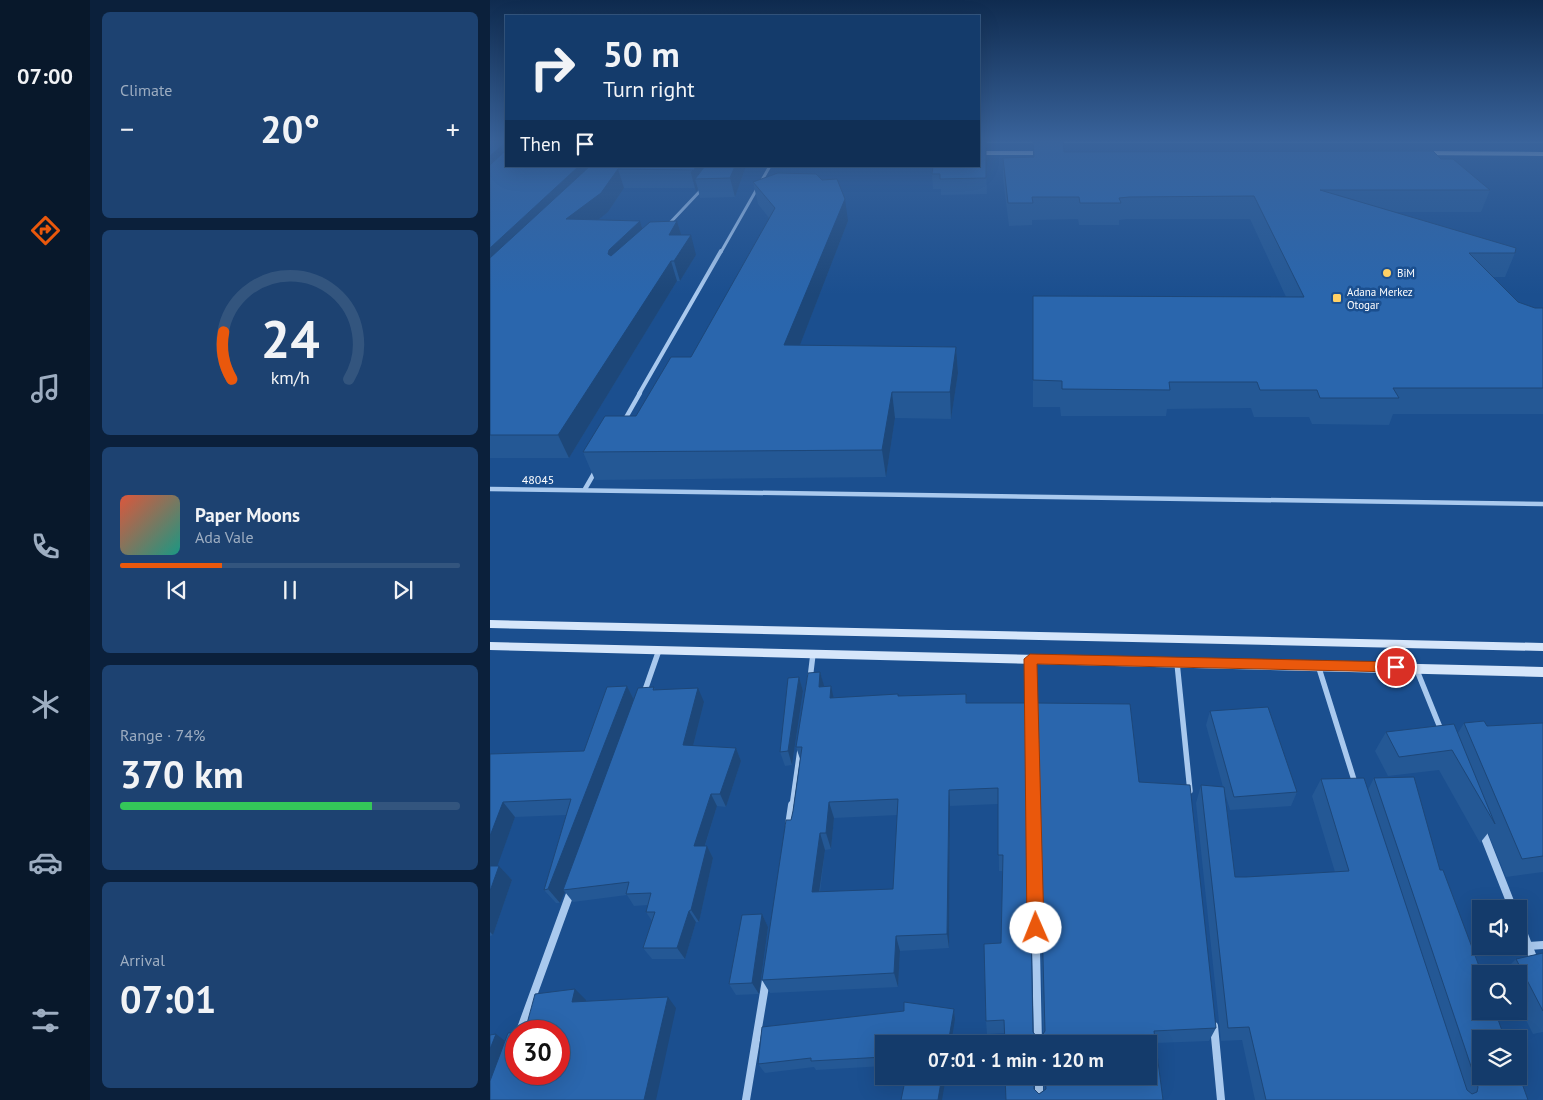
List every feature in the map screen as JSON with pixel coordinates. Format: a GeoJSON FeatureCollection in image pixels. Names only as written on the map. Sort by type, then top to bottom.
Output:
{"type":"FeatureCollection","features":[{"type":"Feature","properties":{"kind":"main road"},"geometry":{"type":"LineString","coordinates":[[490,624],[1543,647]]}},
{"type":"Feature","properties":{"kind":"main road"},"geometry":{"type":"LineString","coordinates":[[490,646],[1543,672]]}},
{"type":"Feature","properties":{"kind":"street"},"geometry":{"type":"LineString","coordinates":[[665,227],[700,191]]}},
{"type":"Feature","properties":{"kind":"street"},"geometry":{"type":"LineString","coordinates":[[619,430],[756,191]]}},
{"type":"Feature","properties":{"kind":"street"},"geometry":{"type":"LineString","coordinates":[[585,489],[600,464]]}},
{"type":"Feature","properties":{"kind":"street","name":"48045"},"geometry":{"type":"LineString","coordinates":[[490,489],[1543,504]]}},
{"type":"Feature","properties":{"kind":"street"},"geometry":{"type":"LineString","coordinates":[[642,696],[659,650]]}},
{"type":"Feature","properties":{"kind":"street"},"geometry":{"type":"LineString","coordinates":[[809,683],[813,654]]}},
{"type":"Feature","properties":{"kind":"street"},"geometry":{"type":"LineString","coordinates":[[1030,659],[1038,1035]]}},
{"type":"Feature","properties":{"kind":"street"},"geometry":{"type":"LineString","coordinates":[[1177,662],[1190,798]]}},
{"type":"Feature","properties":{"kind":"street"},"geometry":{"type":"LineString","coordinates":[[1318,665],[1357,788]]}},
{"type":"Feature","properties":{"kind":"street"},"geometry":{"type":"LineString","coordinates":[[1415,668],[1444,739]]}},
{"type":"Feature","properties":{"kind":"street"},"geometry":{"type":"LineString","coordinates":[[788,830],[801,742]]}},
{"type":"Feature","properties":{"kind":"street"},"geometry":{"type":"LineString","coordinates":[[1481,828],[1510,900]]}},
{"type":"Feature","properties":{"kind":"street"},"geometry":{"type":"LineString","coordinates":[[524,1020],[574,882]]}},
{"type":"Feature","properties":{"kind":"street"},"geometry":{"type":"LineString","coordinates":[[1527,941],[1536,964]]}},
{"type":"Feature","properties":{"kind":"street"},"geometry":{"type":"LineString","coordinates":[[1529,946],[1543,945]]}},
{"type":"Feature","properties":{"kind":"street"},"geometry":{"type":"LineString","coordinates":[[746,1100],[768,968]]}},
{"type":"Feature","properties":{"kind":"street"},"geometry":{"type":"LineString","coordinates":[[1213,1022],[1221,1100]]}},
{"type":"Feature","properties":{"kind":"street"},"geometry":{"type":"LineString","coordinates":[[1038,1085],[1039,1100]]}},
{"type":"Feature","properties":{"kind":"building"},"geometry":{"type":"Polygon","coordinates":[[[490,191],[552,191],[490,248],[490,191]]]}},
{"type":"Feature","properties":{"kind":"building"},"geometry":{"type":"Polygon","coordinates":[[[562,191],[602,191],[566,219],[640,221],[609,250],[608,254],[611,256],[650,222],[677,221],[669,235],[691,235],[674,261],[671,261],[558,435],[490,435],[490,258],[562,191]]]}},
{"type":"Feature","properties":{"kind":"building"},"geometry":{"type":"Polygon","coordinates":[[[761,191],[842,191],[845,199],[784,345],[956,347],[950,392],[892,392],[882,450],[583,452],[605,416],[636,416],[671,357],[691,357],[775,208],[761,191]]]}},
{"type":"Feature","properties":{"kind":"building"},"geometry":{"type":"Polygon","coordinates":[[[1007,191],[1325,191],[1516,248],[1515,253],[1469,253],[1518,302],[1535,308],[1543,308],[1543,388],[1393,388],[1399,398],[1320,398],[1317,390],[1260,390],[1257,382],[1169,382],[1170,390],[1062,389],[1062,381],[1033,380],[1033,296],[1304,297],[1254,196],[1129,197],[1119,198],[1121,203],[1080,203],[1079,197],[1032,197],[1033,203],[1008,203],[1007,191]]]}},
{"type":"Feature","properties":{"kind":"building"},"geometry":{"type":"Polygon","coordinates":[[[820,672],[819,687],[831,686],[830,698],[898,694],[898,696],[966,694],[966,703],[1027,703],[1033,1032],[1035,1035],[1005,1035],[1004,1020],[986,1021],[984,944],[1001,943],[1003,855],[998,855],[998,788],[949,790],[947,934],[896,936],[894,973],[762,980],[786,820],[791,820],[793,811],[802,747],[796,747],[808,673],[820,672]],[[898,799],[829,802],[826,833],[820,833],[812,892],[893,889],[898,799]]]}},
{"type":"Feature","properties":{"kind":"building"},"geometry":{"type":"Polygon","coordinates":[[[799,677],[788,751],[780,752],[788,678],[799,677]]]}},
{"type":"Feature","properties":{"kind":"building"},"geometry":{"type":"Polygon","coordinates":[[[627,686],[548,889],[544,890],[571,799],[503,802],[490,836],[490,754],[584,751],[607,687],[627,686]]]}},
{"type":"Feature","properties":{"kind":"building"},"geometry":{"type":"Polygon","coordinates":[[[654,687],[653,690],[698,688],[683,745],[736,748],[720,794],[711,794],[694,846],[707,846],[691,910],[689,911],[677,948],[643,948],[655,912],[646,912],[651,893],[626,894],[629,882],[563,890],[638,688],[654,687]]]}},
{"type":"Feature","properties":{"kind":"building"},"geometry":{"type":"Polygon","coordinates":[[[1036,703],[1130,704],[1139,782],[1190,785],[1216,1028],[1154,1031],[1155,1035],[1042,1035],[1045,1031],[1036,703]]]}},
{"type":"Feature","properties":{"kind":"building"},"geometry":{"type":"Polygon","coordinates":[[[1268,707],[1297,792],[1234,797],[1210,711],[1268,707]]]}},
{"type":"Feature","properties":{"kind":"building"},"geometry":{"type":"Polygon","coordinates":[[[1484,721],[1487,726],[1543,723],[1543,856],[1522,859],[1464,723],[1484,721]]]}},
{"type":"Feature","properties":{"kind":"building"},"geometry":{"type":"Polygon","coordinates":[[[1454,724],[1495,824],[1452,750],[1399,757],[1386,732],[1454,724]]]}},
{"type":"Feature","properties":{"kind":"building"},"geometry":{"type":"Polygon","coordinates":[[[1414,777],[1440,870],[1443,870],[1472,947],[1472,955],[1475,955],[1479,965],[1472,965],[1472,1020],[1498,1020],[1502,1030],[1472,1030],[1472,1069],[1374,778],[1414,777]]]}},
{"type":"Feature","properties":{"kind":"building"},"geometry":{"type":"Polygon","coordinates":[[[1364,778],[1467,1090],[1472,1094],[1477,1092],[1477,1085],[1523,1085],[1528,1100],[1266,1100],[1249,1027],[1228,1028],[1201,785],[1224,787],[1235,877],[1246,877],[1349,871],[1321,779],[1364,778]]]}},
{"type":"Feature","properties":{"kind":"building"},"geometry":{"type":"Polygon","coordinates":[[[490,866],[499,866],[490,891],[490,866]]]}},
{"type":"Feature","properties":{"kind":"building"},"geometry":{"type":"Polygon","coordinates":[[[762,914],[752,983],[729,984],[742,915],[762,914]]]}},
{"type":"Feature","properties":{"kind":"building"},"geometry":{"type":"Polygon","coordinates":[[[1543,953],[1543,1011],[1527,980],[1527,965],[1519,965],[1516,959],[1543,953]]]}},
{"type":"Feature","properties":{"kind":"building"},"geometry":{"type":"Polygon","coordinates":[[[575,989],[572,1002],[668,997],[644,1100],[490,1100],[490,1081],[505,1041],[505,1085],[570,1085],[570,1020],[528,1020],[535,994],[575,989]]]}},
{"type":"Feature","properties":{"kind":"building"},"geometry":{"type":"Polygon","coordinates":[[[904,1002],[954,1009],[950,1035],[875,1035],[875,1057],[811,1061],[811,1058],[758,1064],[762,1027],[904,1011],[904,1002]]]}},
{"type":"Feature","properties":{"kind":"building"},"geometry":{"type":"Polygon","coordinates":[[[496,1034],[490,1049],[490,1035],[496,1034]]]}},
{"type":"Feature","properties":{"kind":"building"},"geometry":{"type":"Polygon","coordinates":[[[1157,1054],[1163,1100],[1006,1100],[1005,1085],[1034,1085],[1034,1089],[1039,1094],[1046,1089],[1046,1085],[1157,1085],[1157,1054]]]}},
{"type":"Feature","properties":{"kind":"building"},"geometry":{"type":"Polygon","coordinates":[[[904,1085],[940,1085],[938,1100],[901,1100],[904,1085]]]}},
{"type":"Feature","properties":{"kind":"place","name":"BiM"},"geometry":{"type":"Point","coordinates":[1387,273]}},
{"type":"Feature","properties":{"kind":"place","name":"Adana Merkez Otogar"},"geometry":{"type":"Point","coordinates":[1337,298]}},
{"type":"Feature","properties":{"kind":"route"},"geometry":{"type":"LineString","coordinates":[[1036,928],[1030,659],[1396,667]]}}]}
